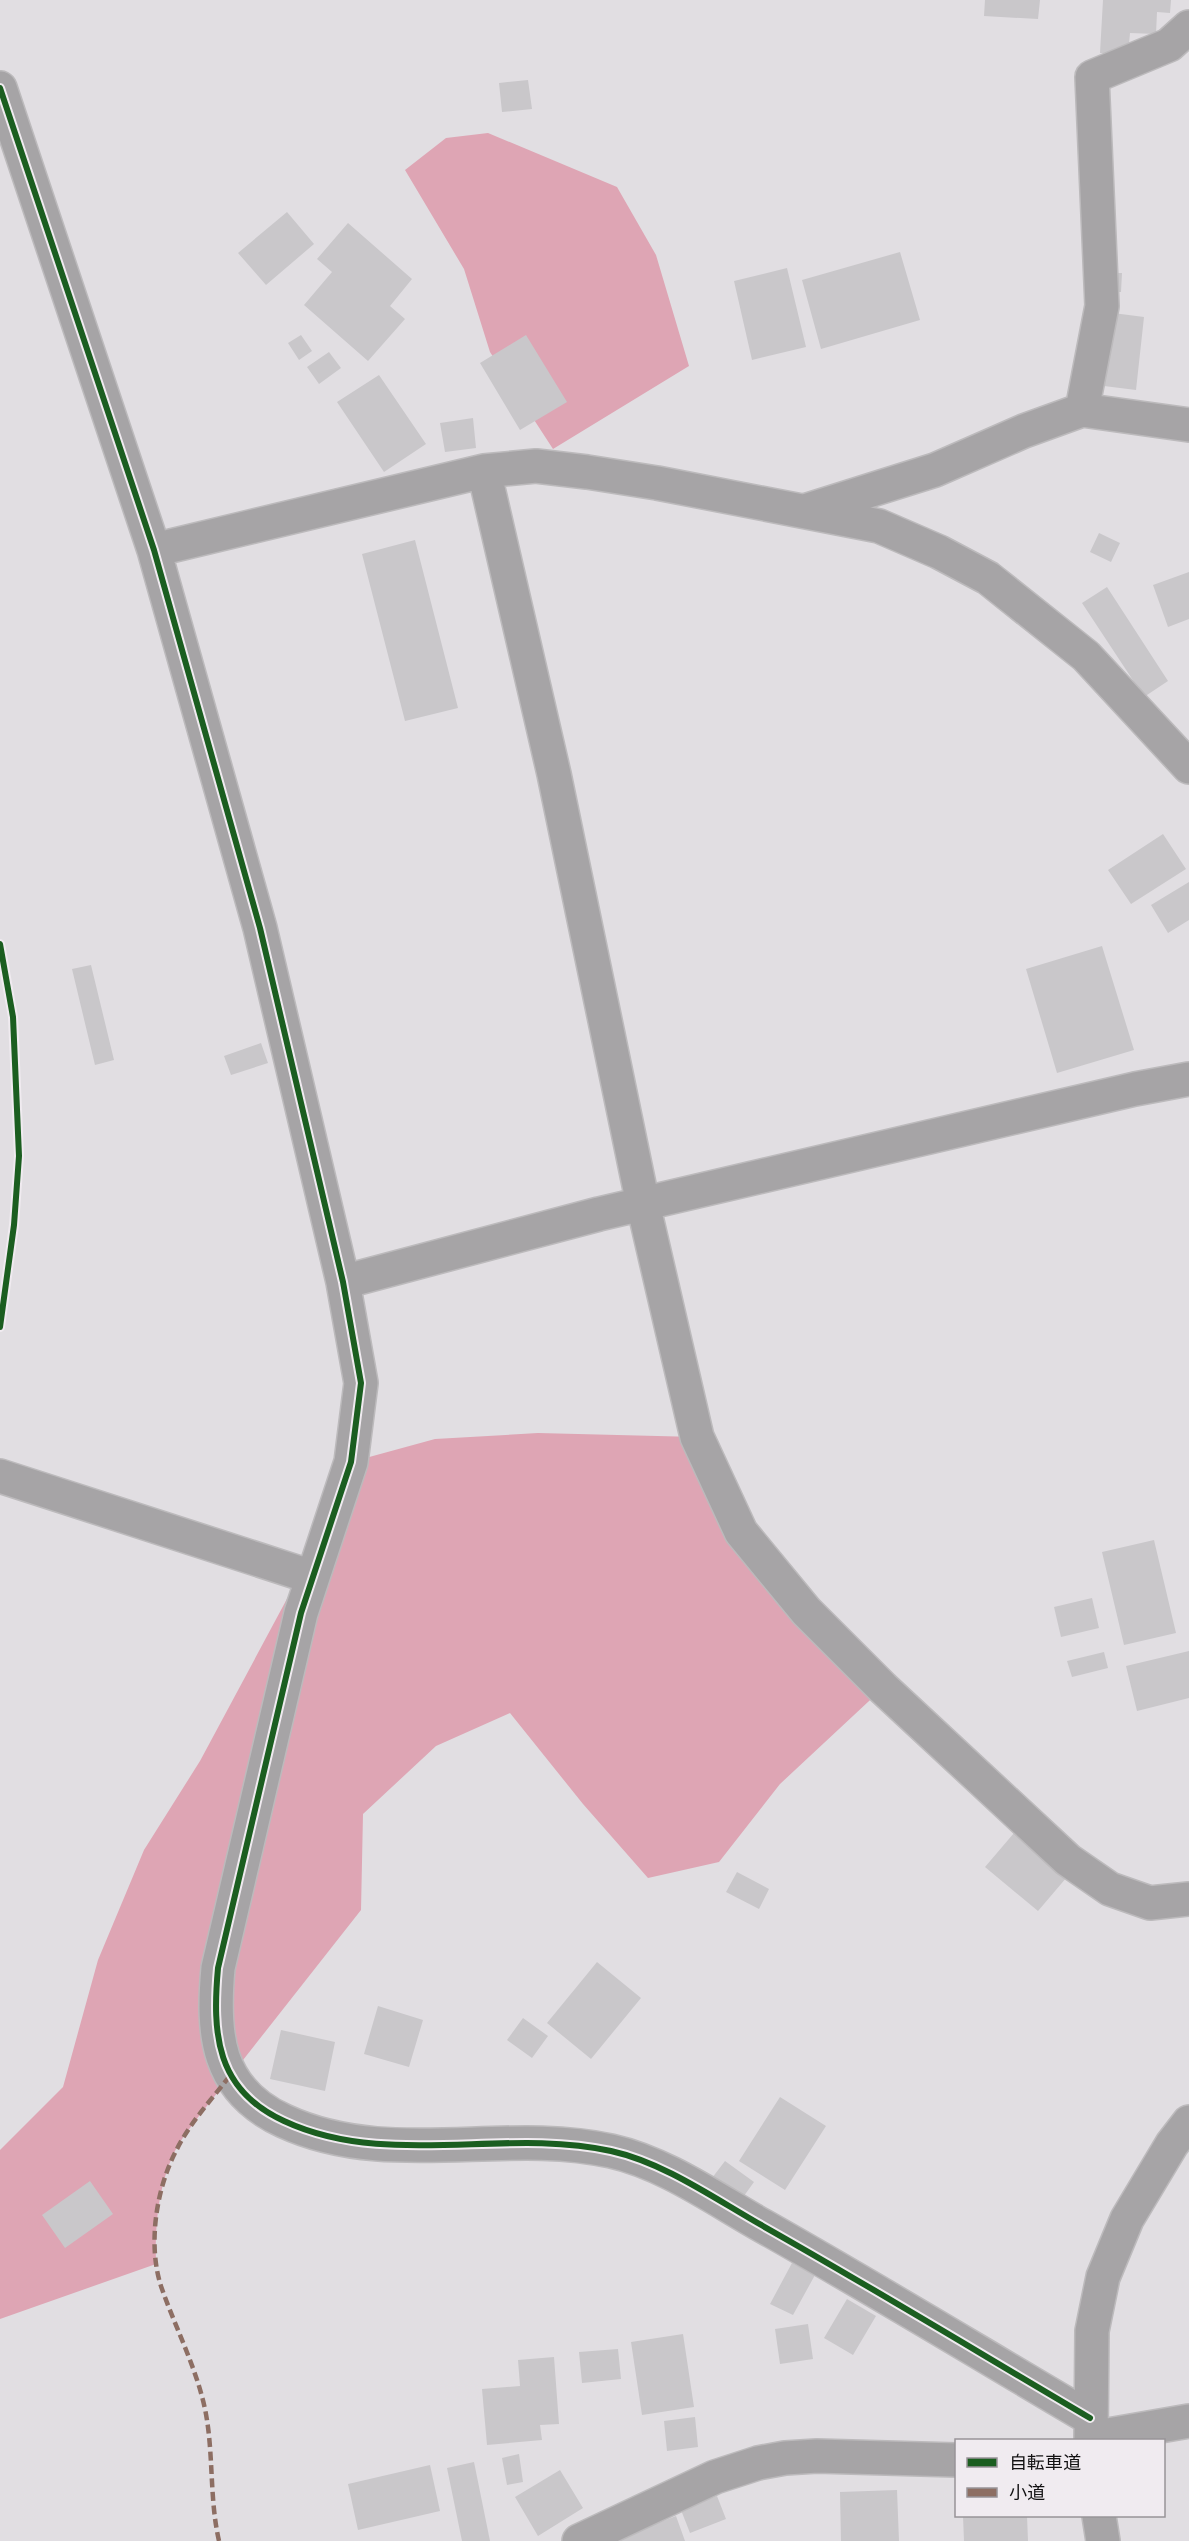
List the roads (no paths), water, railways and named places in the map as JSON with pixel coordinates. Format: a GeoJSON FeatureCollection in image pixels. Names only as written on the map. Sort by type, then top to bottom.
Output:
{"type":"FeatureCollection","features":[{"type":"Feature","properties":{"kind":"street"},"geometry":{"type":"LineString","coordinates":[[1082,410],[1102,306],[1092,77],[1169,45],[1189,27]]}},
{"type":"Feature","properties":{"kind":"street"},"geometry":{"type":"LineString","coordinates":[[0,88],[154,550],[260,928],[343,1282],[361,1383],[351,1462],[301,1613],[218,1968],[214,2008],[217,2040],[230,2077],[243,2093],[283,2121],[361,2143],[421,2146],[518,2143],[571,2146],[611,2151],[649,2163],[780,2236],[1091,2432],[1189,2421]]}},
{"type":"Feature","properties":{"kind":"street"},"geometry":{"type":"LineString","coordinates":[[806,511],[935,470],[1024,431],[1082,410],[1189,425]]}},
{"type":"Feature","properties":{"kind":"street"},"geometry":{"type":"LineString","coordinates":[[154,550],[484,471],[536,466],[657,483],[879,526],[939,552],[988,578],[1086,656],[1189,767]]}},
{"type":"Feature","properties":{"kind":"street"},"geometry":{"type":"LineString","coordinates":[[484,471],[554,774],[643,1204],[697,1437],[741,1532],[806,1611],[883,1688],[1068,1860],[1110,1889],[1150,1903],[1189,1899]]}},
{"type":"Feature","properties":{"kind":"street"},"geometry":{"type":"LineString","coordinates":[[343,1282],[643,1204],[1135,1089],[1189,1079]]}},
{"type":"Feature","properties":{"kind":"street"},"geometry":{"type":"LineString","coordinates":[[0,1476],[312,1577]]}},
{"type":"Feature","properties":{"kind":"street"},"geometry":{"type":"LineString","coordinates":[[1091,2432],[1092,2331],[1103,2277],[1126,2219],[1172,2144],[1189,2122]]}},
{"type":"Feature","properties":{"kind":"street"},"geometry":{"type":"LineString","coordinates":[[579,2541],[715,2477],[758,2463],[817,2456],[955,2460]]}},
{"type":"Feature","properties":{"kind":"street"},"geometry":{"type":"LineString","coordinates":[[1099,2517],[1103,2541]]}}]}
